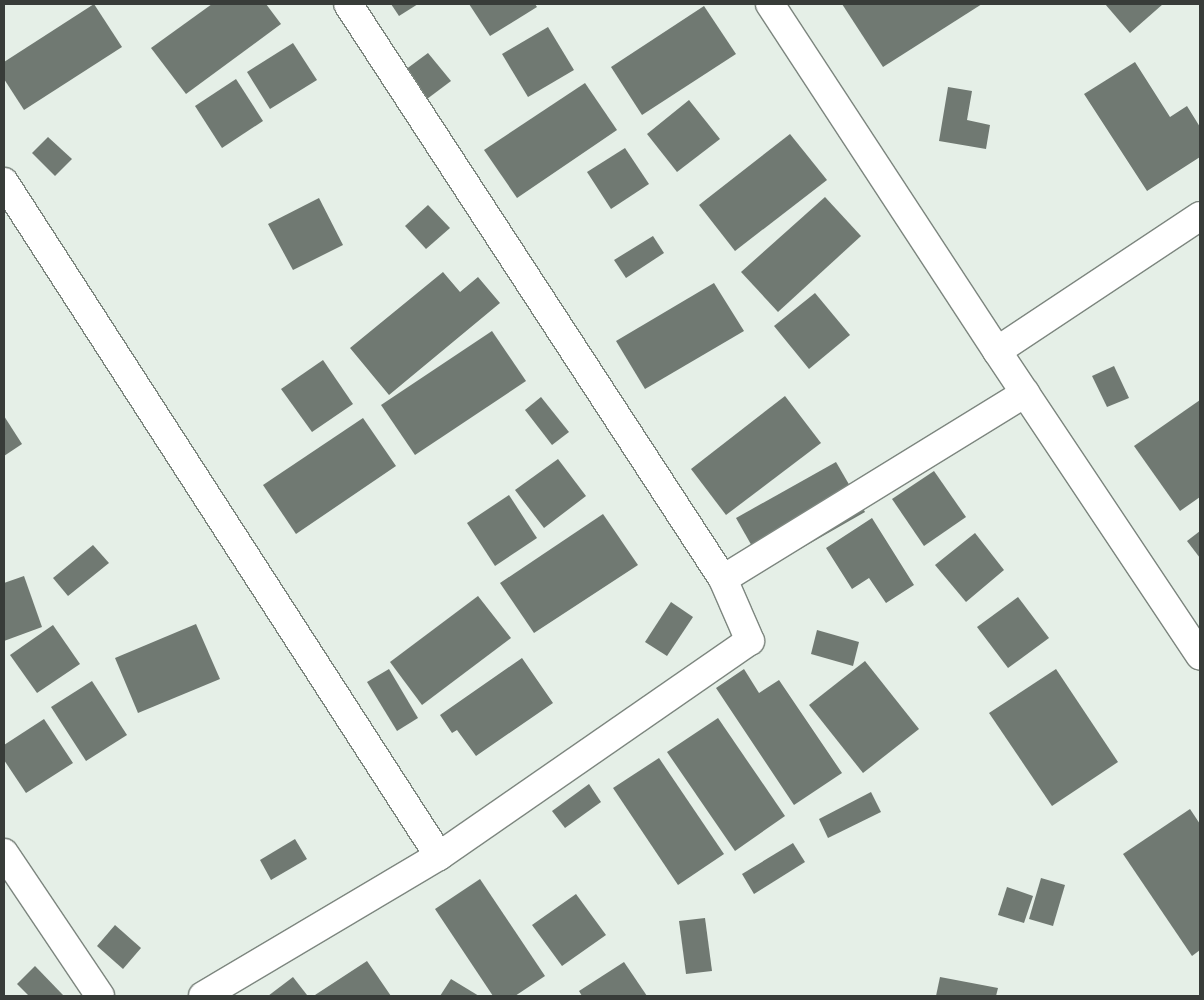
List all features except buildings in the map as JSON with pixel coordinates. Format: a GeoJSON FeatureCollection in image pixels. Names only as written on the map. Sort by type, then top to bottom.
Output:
{"type":"FeatureCollection","features":[{"type":"Feature","properties":{"kind":"street"},"geometry":{"type":"LineString","coordinates":[[203,996],[439,856],[750,642],[723,579],[348,4]]}},
{"type":"Feature","properties":{"kind":"street"},"geometry":{"type":"LineString","coordinates":[[770,4],[996,351],[1200,655]]}},
{"type":"Feature","properties":{"kind":"street"},"geometry":{"type":"LineString","coordinates":[[4,182],[439,856]]}},
{"type":"Feature","properties":{"kind":"street"},"geometry":{"type":"LineString","coordinates":[[996,351],[1200,216]]}},
{"type":"Feature","properties":{"kind":"street"},"geometry":{"type":"LineString","coordinates":[[723,579],[1025,393]]}},
{"type":"Feature","properties":{"kind":"street"},"geometry":{"type":"LineString","coordinates":[[4,853],[100,996]]}}]}
